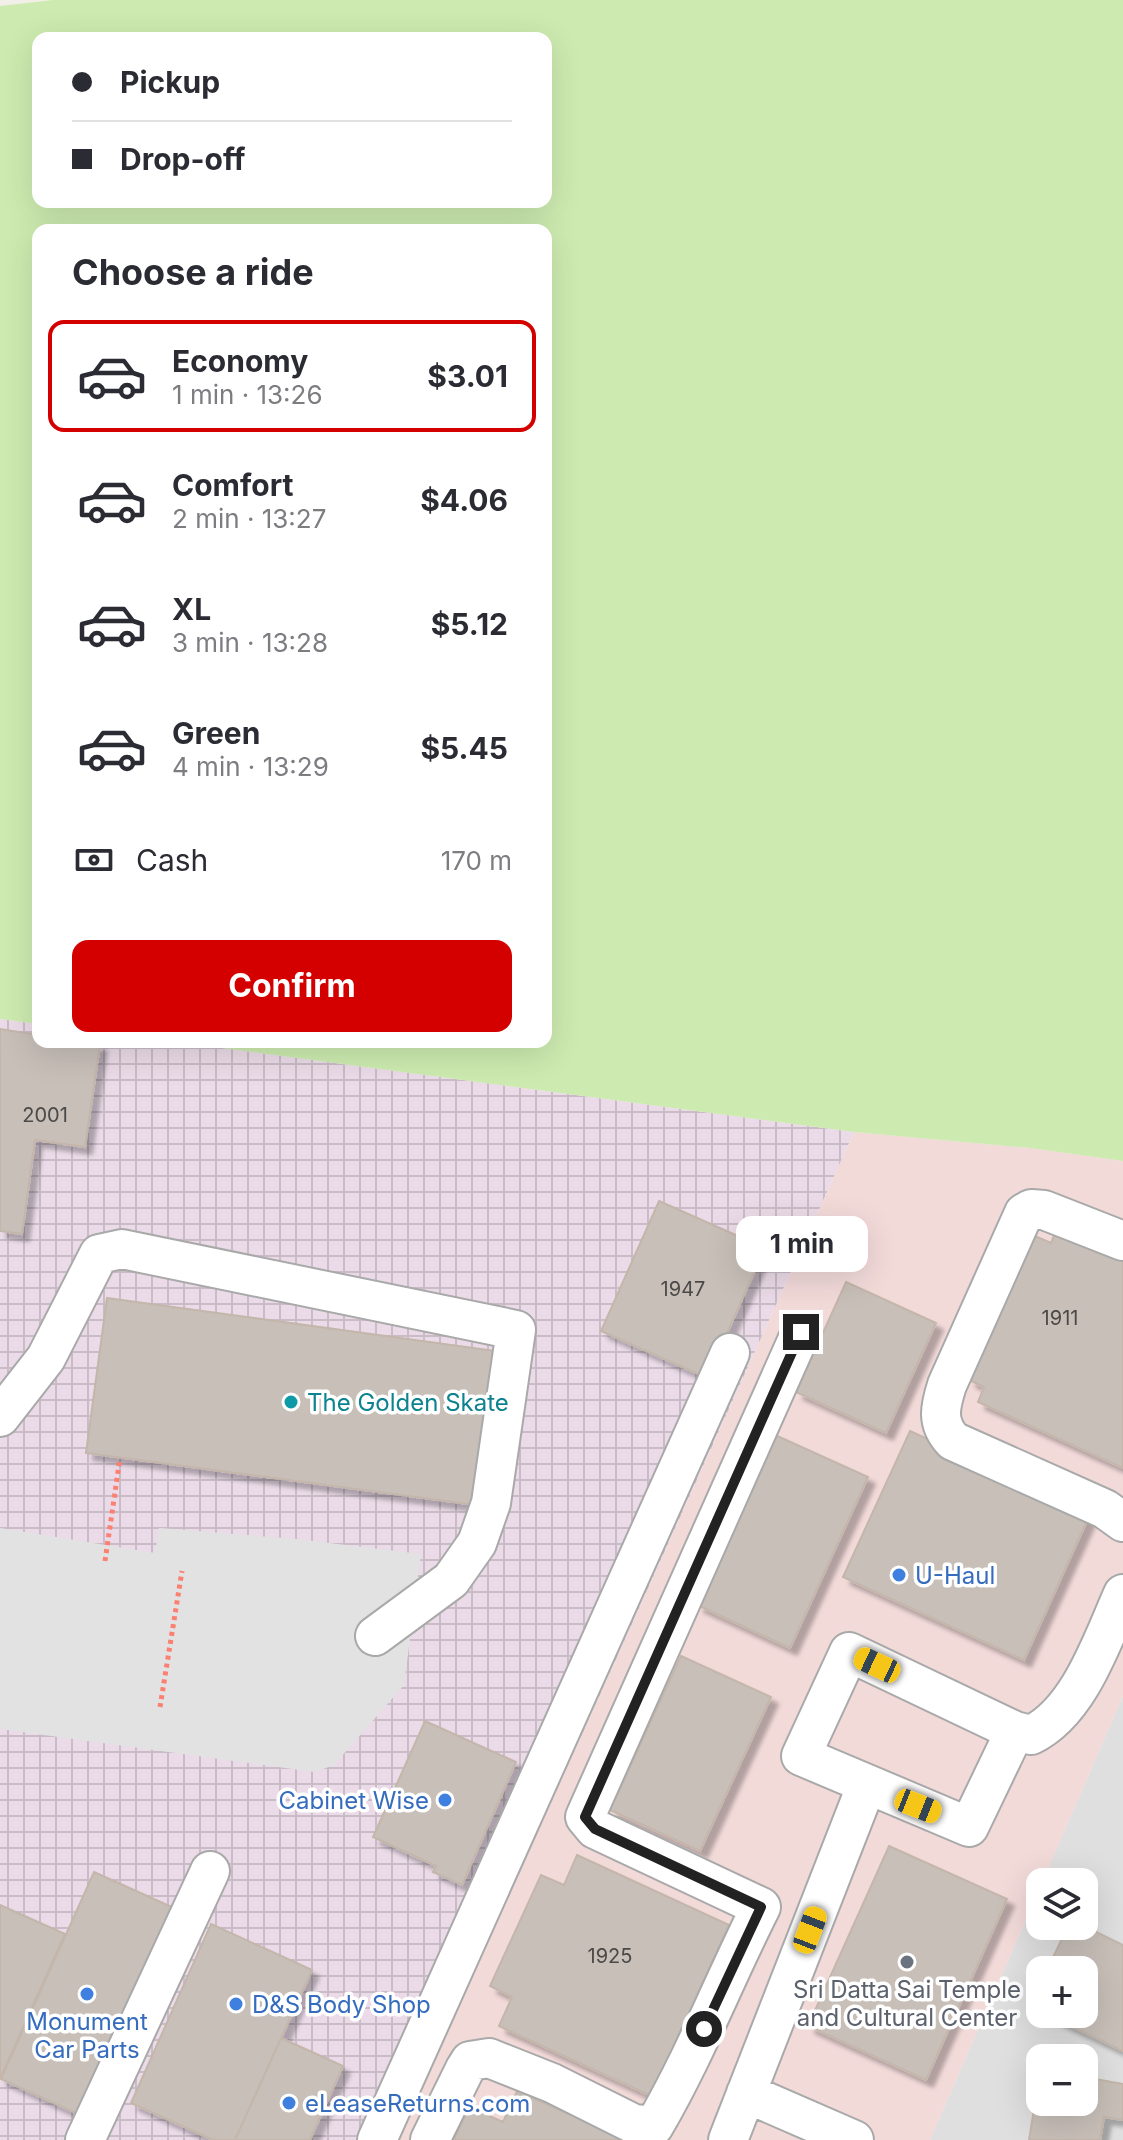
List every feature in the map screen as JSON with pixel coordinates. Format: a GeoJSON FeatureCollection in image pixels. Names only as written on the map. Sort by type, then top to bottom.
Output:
{"type":"FeatureCollection","features":[{"type":"Feature","properties":{"kind":"lane"},"geometry":{"type":"LineString","coordinates":[[1123,1241],[1044,1210],[1031,1209],[1024,1213],[947,1385],[940,1420],[944,1432],[953,1441],[1105,1509],[1123,1522]]}},
{"type":"Feature","properties":{"kind":"lane"},"geometry":{"type":"LineString","coordinates":[[0,1417],[46,1358],[99,1254],[122,1249],[516,1330],[491,1503],[477,1543],[451,1580],[375,1636]]}},
{"type":"Feature","properties":{"kind":"lane"},"geometry":{"type":"LineString","coordinates":[[801,1332],[585,1817],[595,1829],[810,1930]]}},
{"type":"Feature","properties":{"kind":"lane"},"geometry":{"type":"LineString","coordinates":[[377,2140],[730,1353]]}},
{"type":"Feature","properties":{"kind":"lane"},"geometry":{"type":"LineString","coordinates":[[1015,1731],[969,1827],[801,1756],[849,1652],[1015,1731],[1031,1735],[1060,1716],[1092,1664],[1123,1594]]}},
{"type":"Feature","properties":{"kind":"lane"},"geometry":{"type":"LineString","coordinates":[[728,2140],[867,1784]]}},
{"type":"Feature","properties":{"kind":"lane"},"geometry":{"type":"LineString","coordinates":[[85,2140],[210,1871]]}},
{"type":"Feature","properties":{"kind":"lane"},"geometry":{"type":"LineString","coordinates":[[430,2140],[470,2061],[489,2058],[552,2083],[634,2124],[654,2126],[682,2078],[761,1907]]}},
{"type":"Feature","properties":{"kind":"lane"},"geometry":{"type":"LineString","coordinates":[[746,2093],[778,2125],[854,2140]]}},
{"type":"Feature","properties":{"kind":"path"},"geometry":{"type":"LineString","coordinates":[[105,1561],[120,1458]]}},
{"type":"Feature","properties":{"kind":"path"},"geometry":{"type":"LineString","coordinates":[[160,1707],[182,1571]]}},
{"type":"Feature","properties":{"kind":"shaded area"},"geometry":{"type":"Polygon","coordinates":[[[0,1019],[32,1023],[32,1048],[222,1048],[854,1132],[399,2140],[0,2140],[0,1019]]]}},
{"type":"Feature","properties":{"kind":"shaded area"},"geometry":{"type":"Polygon","coordinates":[[[854,1132],[1030,1148],[1123,1161],[1123,1696],[1048,1868],[1026,1868],[1026,1919],[930,2140],[399,2140],[854,1132]]]}},
{"type":"Feature","properties":{"kind":"shaded area"},"geometry":{"type":"Polygon","coordinates":[[[0,1528],[155,1553],[159,1528],[296,1539],[421,1554],[404,1685],[334,1765],[315,1772],[0,1729],[0,1528]]]}},
{"type":"Feature","properties":{"kind":"shaded area"},"geometry":{"type":"Polygon","coordinates":[[[1123,1696],[1123,2140],[930,2140],[1026,1919],[1026,1940],[1098,1940],[1098,1868],[1048,1868],[1123,1696]]]}},
{"type":"Feature","properties":{"kind":"green space"},"geometry":{"type":"Polygon","coordinates":[[[53,0],[1123,0],[1123,1161],[1030,1148],[854,1132],[222,1048],[552,1048],[552,224],[32,224],[32,1023],[0,1019],[0,6],[53,0]]]}},
{"type":"Feature","properties":{"kind":"building"},"geometry":{"type":"Polygon","coordinates":[[[0,1029],[32,1034],[32,1048],[99,1048],[85,1147],[35,1140],[22,1234],[0,1231],[0,1029]]]}},
{"type":"Feature","properties":{"kind":"building"},"geometry":{"type":"Polygon","coordinates":[[[659,1201],[765,1248],[707,1378],[601,1331],[659,1201]]]}},
{"type":"Feature","properties":{"kind":"building"},"geometry":{"type":"Polygon","coordinates":[[[1058,1226],[1123,1256],[1123,1468],[978,1402],[984,1387],[969,1380],[1035,1236],[1051,1243],[1058,1226]]]}},
{"type":"Feature","properties":{"kind":"building"},"geometry":{"type":"Polygon","coordinates":[[[846,1282],[936,1323],[886,1433],[796,1392],[846,1282]]]}},
{"type":"Feature","properties":{"kind":"building","name":"The Golden Skate"},"geometry":{"type":"Polygon","coordinates":[[[107,1298],[496,1351],[475,1505],[86,1453],[107,1298]]]}},
{"type":"Feature","properties":{"kind":"building"},"geometry":{"type":"Polygon","coordinates":[[[910,1431],[1090,1514],[1024,1660],[843,1577],[910,1431]]]}},
{"type":"Feature","properties":{"kind":"building"},"geometry":{"type":"Polygon","coordinates":[[[775,1435],[868,1477],[790,1648],[697,1605],[775,1435]]]}},
{"type":"Feature","properties":{"kind":"building"},"geometry":{"type":"Polygon","coordinates":[[[681,1656],[771,1697],[700,1851],[610,1810],[681,1656]]]}},
{"type":"Feature","properties":{"kind":"building","name":"Cabinet Wise"},"geometry":{"type":"Polygon","coordinates":[[[425,1721],[516,1762],[462,1885],[433,1872],[436,1866],[373,1837],[425,1721]]]}},
{"type":"Feature","properties":{"kind":"building","name":"Sri Datta Sai Temple and Cultural Center"},"geometry":{"type":"Polygon","coordinates":[[[889,1846],[1007,1899],[926,2080],[808,2026],[889,1846]]]}},
{"type":"Feature","properties":{"kind":"building"},"geometry":{"type":"Polygon","coordinates":[[[577,1855],[729,1925],[651,2096],[499,2026],[512,1997],[490,1986],[541,1875],[564,1885],[577,1855]]]}},
{"type":"Feature","properties":{"kind":"building","name":"Monument Car Parts"},"geometry":{"type":"Polygon","coordinates":[[[94,1872],[174,1908],[80,2115],[1,2079],[94,1872]]]}},
{"type":"Feature","properties":{"kind":"building"},"geometry":{"type":"Polygon","coordinates":[[[0,1905],[65,1934],[0,2079],[0,1905]]]}},
{"type":"Feature","properties":{"kind":"building","name":"D&S Body Shop"},"geometry":{"type":"Polygon","coordinates":[[[211,1924],[312,1970],[235,2140],[213,2140],[131,2103],[211,1924]]]}},
{"type":"Feature","properties":{"kind":"building"},"geometry":{"type":"Polygon","coordinates":[[[1098,1933],[1123,1945],[1123,2051],[1075,2028],[1098,2028],[1098,1956],[1054,1956],[1061,1940],[1098,1940],[1098,1933]]]}},
{"type":"Feature","properties":{"kind":"building","name":"eLeaseReturns.com"},"geometry":{"type":"Polygon","coordinates":[[[281,2038],[343,2066],[310,2140],[235,2140],[281,2038]]]}},
{"type":"Feature","properties":{"kind":"building"},"geometry":{"type":"Polygon","coordinates":[[[1098,2080],[1123,2084],[1123,2120],[1104,2117],[1100,2140],[1029,2140],[1033,2116],[1098,2116],[1098,2080]]]}},
{"type":"Feature","properties":{"kind":"building"},"geometry":{"type":"Polygon","coordinates":[[[517,2091],[627,2140],[454,2140],[469,2107],[503,2122],[517,2091]]]}},
{"type":"Feature","properties":{"kind":"place","name":"The Golden Skate"},"geometry":{"type":"Point","coordinates":[291,1402]}},
{"type":"Feature","properties":{"kind":"place","name":"U-Haul"},"geometry":{"type":"Point","coordinates":[899,1575]}},
{"type":"Feature","properties":{"kind":"place","name":"Cabinet Wise"},"geometry":{"type":"Point","coordinates":[445,1800]}},
{"type":"Feature","properties":{"kind":"place","name":"Sri Datta Sai Temple and Cultural Center"},"geometry":{"type":"Point","coordinates":[907,1962]}},
{"type":"Feature","properties":{"kind":"place","name":"Monument Car Parts"},"geometry":{"type":"Point","coordinates":[87,1994]}},
{"type":"Feature","properties":{"kind":"place","name":"D&S Body Shop"},"geometry":{"type":"Point","coordinates":[236,2004]}},
{"type":"Feature","properties":{"kind":"place","name":"eLeaseReturns.com"},"geometry":{"type":"Point","coordinates":[289,2103]}},
{"type":"Feature","properties":{"kind":"route"},"geometry":{"type":"LineString","coordinates":[[704,2029],[761,1907],[595,1829],[585,1817],[801,1332]]}}]}
